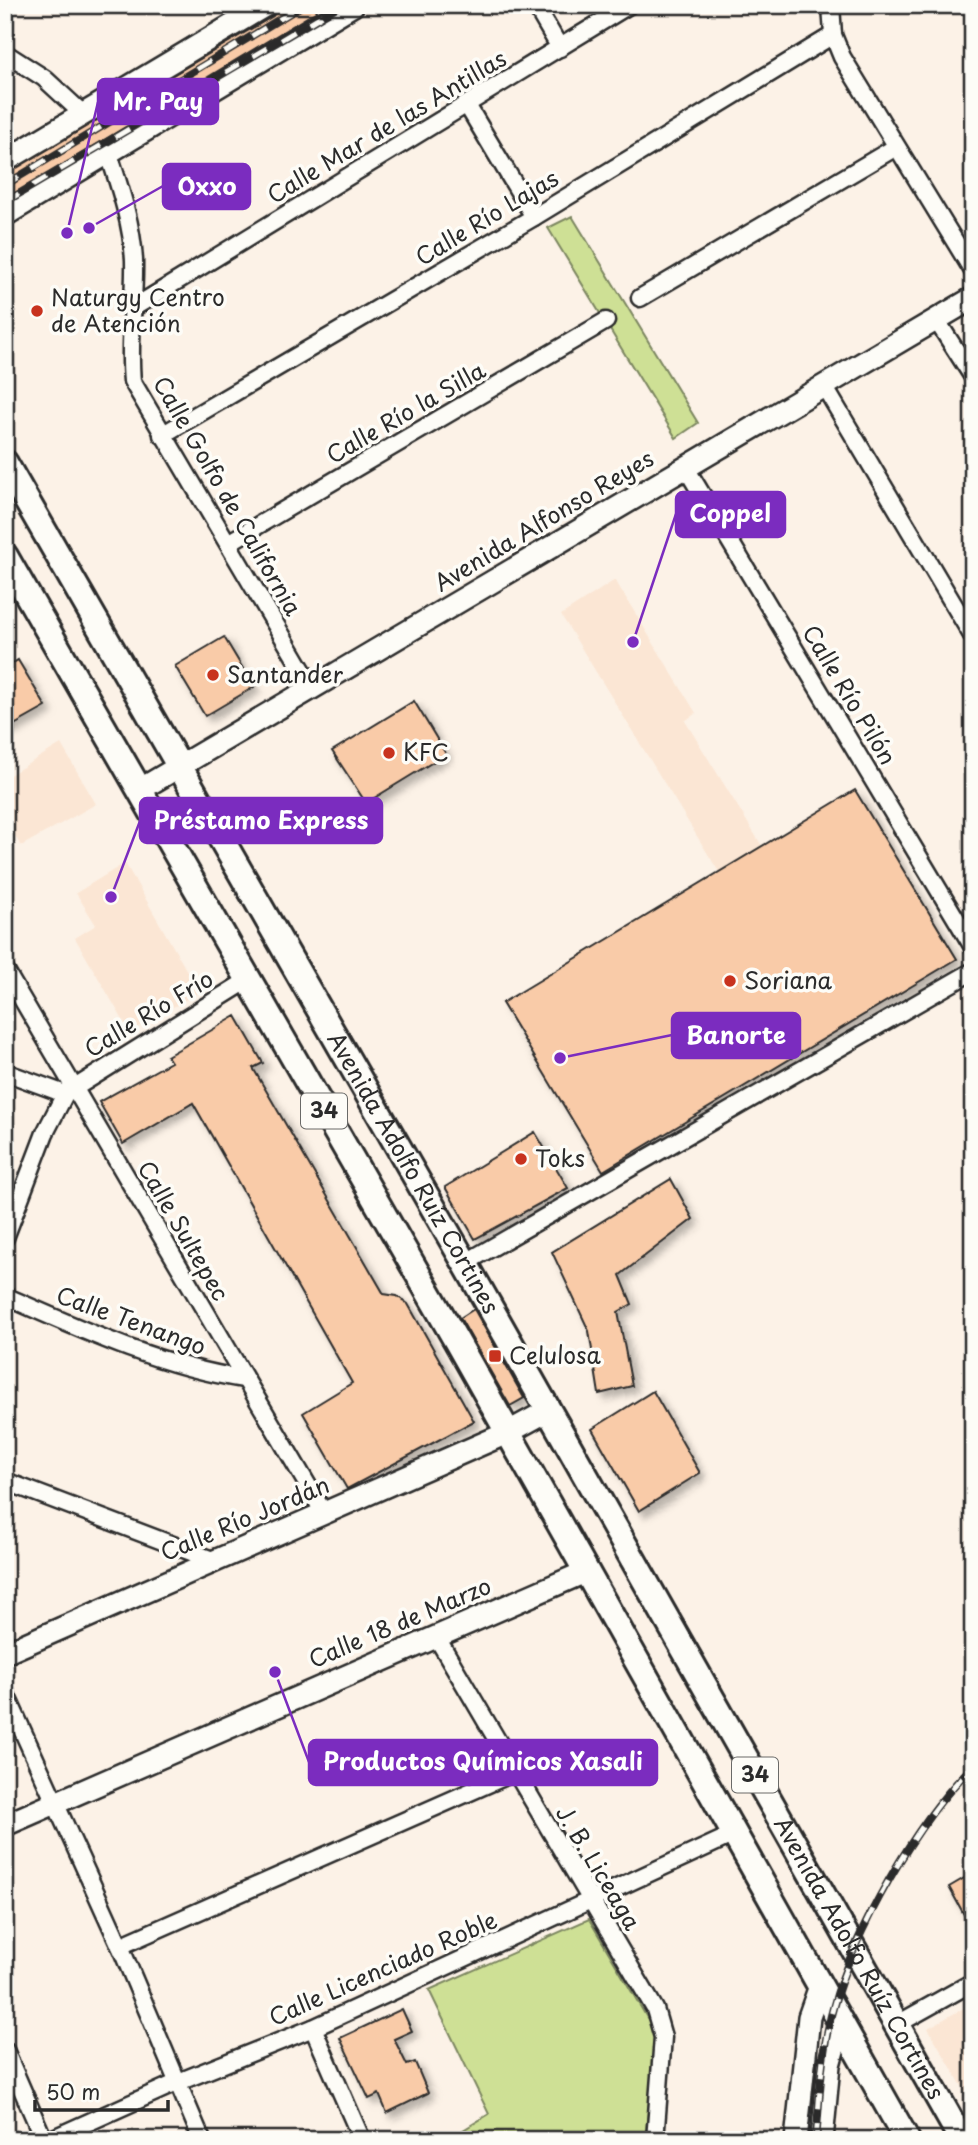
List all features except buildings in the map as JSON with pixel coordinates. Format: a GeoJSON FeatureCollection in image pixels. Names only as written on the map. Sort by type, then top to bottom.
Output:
{"type":"FeatureCollection","features":[{"type":"Feature","properties":{"kind":"main road","name":"Avenida Adolfo Ruíz Cortines"},"geometry":{"type":"LineString","coordinates":[[5,463],[465,1263],[962,2140]]}},
{"type":"Feature","properties":{"kind":"main road","name":"Avenida Adolfo Ruíz Cortines"},"geometry":{"type":"LineString","coordinates":[[5,556],[141,789],[907,2140]]}},
{"type":"Feature","properties":{"kind":"street"},"geometry":{"type":"LineString","coordinates":[[5,162],[266,5]]}},
{"type":"Feature","properties":{"kind":"street"},"geometry":{"type":"LineString","coordinates":[[5,215],[353,5]]}},
{"type":"Feature","properties":{"kind":"street"},"geometry":{"type":"LineString","coordinates":[[535,5],[560,48]]}},
{"type":"Feature","properties":{"kind":"street","name":"Calle Mar de las Antillas"},"geometry":{"type":"LineString","coordinates":[[133,308],[629,5]]}},
{"type":"Feature","properties":{"kind":"street"},"geometry":{"type":"LineString","coordinates":[[831,5],[833,35],[842,57],[973,271]]}},
{"type":"Feature","properties":{"kind":"street","name":"Calle Río Lajas"},"geometry":{"type":"LineString","coordinates":[[162,435],[534,217],[833,35]]}},
{"type":"Feature","properties":{"kind":"street"},"geometry":{"type":"LineString","coordinates":[[5,53],[44,78],[83,114]]}},
{"type":"Feature","properties":{"kind":"street"},"geometry":{"type":"LineString","coordinates":[[467,104],[534,217]]}},
{"type":"Feature","properties":{"kind":"street"},"geometry":{"type":"LineString","coordinates":[[640,298],[896,147]]}},
{"type":"Feature","properties":{"kind":"street","name":"Calle Golfo de California"},"geometry":{"type":"LineString","coordinates":[[109,153],[128,220],[134,259],[129,345],[132,381],[313,688]]}},
{"type":"Feature","properties":{"kind":"street","name":"Avenida Alfonso Reyes"},"geometry":{"type":"LineString","coordinates":[[141,789],[973,298]]}},
{"type":"Feature","properties":{"kind":"street","name":"Calle Río la Silla"},"geometry":{"type":"LineString","coordinates":[[228,543],[606,321]]}},
{"type":"Feature","properties":{"kind":"street"},"geometry":{"type":"LineString","coordinates":[[937,321],[973,377]]}},
{"type":"Feature","properties":{"kind":"street"},"geometry":{"type":"LineString","coordinates":[[824,386],[973,636]]}},
{"type":"Feature","properties":{"kind":"street","name":"Calle Río Pilón"},"geometry":{"type":"LineString","coordinates":[[686,468],[973,947]]}},
{"type":"Feature","properties":{"kind":"street","name":"Calle Sultepec"},"geometry":{"type":"LineString","coordinates":[[5,970],[69,1090],[324,1513]]}},
{"type":"Feature","properties":{"kind":"street"},"geometry":{"type":"LineString","coordinates":[[465,1263],[973,971]]}},
{"type":"Feature","properties":{"kind":"street","name":"Calle Río Frío"},"geometry":{"type":"LineString","coordinates":[[69,1090],[248,980]]}},
{"type":"Feature","properties":{"kind":"street"},"geometry":{"type":"LineString","coordinates":[[5,1072],[69,1090],[49,1124],[5,1238]]}},
{"type":"Feature","properties":{"kind":"street","name":"Calle Tenango"},"geometry":{"type":"LineString","coordinates":[[5,1296],[157,1359],[244,1380]]}},
{"type":"Feature","properties":{"kind":"street","name":"Calle Río Jordán"},"geometry":{"type":"LineString","coordinates":[[5,1653],[507,1433],[548,1410]]}},
{"type":"Feature","properties":{"kind":"street"},"geometry":{"type":"LineString","coordinates":[[5,1481],[215,1561]]}},
{"type":"Feature","properties":{"kind":"street","name":"Calle 18 de Marzo"},"geometry":{"type":"LineString","coordinates":[[5,1825],[585,1572]]}},
{"type":"Feature","properties":{"kind":"street","name":"J. B. Liceaga"},"geometry":{"type":"LineString","coordinates":[[436,1636],[660,2022],[662,2062],[654,2140]]}},
{"type":"Feature","properties":{"kind":"street"},"geometry":{"type":"LineString","coordinates":[[5,1692],[120,1946],[202,2140]]}},
{"type":"Feature","properties":{"kind":"street"},"geometry":{"type":"LineString","coordinates":[[120,1946],[515,1772]]}},
{"type":"Feature","properties":{"kind":"street","name":"Calle Licenciado Roble"},"geometry":{"type":"LineString","coordinates":[[49,2140],[176,2083],[313,2028],[734,1834]]}},
{"type":"Feature","properties":{"kind":"street"},"geometry":{"type":"LineString","coordinates":[[896,2025],[973,1982]]}},
{"type":"Feature","properties":{"kind":"street"},"geometry":{"type":"LineString","coordinates":[[796,2140],[809,2017],[820,1986]]}},
{"type":"Feature","properties":{"kind":"street"},"geometry":{"type":"LineString","coordinates":[[822,2140],[829,2066],[841,2021]]}},
{"type":"Feature","properties":{"kind":"street"},"geometry":{"type":"LineString","coordinates":[[313,2028],[362,2140]]}},
{"type":"Feature","properties":{"kind":"street"},"geometry":{"type":"LineString","coordinates":[[5,2050],[44,2140]]}},
{"type":"Feature","properties":{"kind":"shaded area"},"geometry":{"type":"Polygon","coordinates":[[[615,580],[696,713],[685,721],[762,846],[719,872],[561,615],[615,580]]]}},
{"type":"Feature","properties":{"kind":"shaded area"},"geometry":{"type":"Polygon","coordinates":[[[61,744],[96,804],[21,846],[5,820],[5,778],[61,744]]]}},
{"type":"Feature","properties":{"kind":"shaded area"},"geometry":{"type":"Polygon","coordinates":[[[125,863],[199,992],[130,1032],[75,938],[96,925],[76,893],[125,863]]]}},
{"type":"Feature","properties":{"kind":"shaded area"},"geometry":{"type":"Polygon","coordinates":[[[973,2003],[973,2105],[928,2028],[973,2003]]]}},
{"type":"Feature","properties":{"kind":"green space"},"geometry":{"type":"Polygon","coordinates":[[[572,216],[698,423],[676,438],[548,228],[572,216]]]}},
{"type":"Feature","properties":{"kind":"green space"},"geometry":{"type":"Polygon","coordinates":[[[589,1919],[656,2033],[645,2140],[447,2140],[489,2114],[429,1990],[589,1919]]]}},
{"type":"Feature","properties":{"kind":"railway"},"geometry":{"type":"LineString","coordinates":[[5,185],[303,5]]}},
{"type":"Feature","properties":{"kind":"railway"},"geometry":{"type":"LineString","coordinates":[[5,202],[340,5]]}},
{"type":"Feature","properties":{"kind":"railway"},"geometry":{"type":"LineString","coordinates":[[816,2140],[829,2024],[842,1978],[855,1946],[909,1846],[930,1816],[973,1766]]}},
{"type":"Feature","properties":{"kind":"place","name":"Oxxo"},"geometry":{"type":"Point","coordinates":[89,228]}},
{"type":"Feature","properties":{"kind":"place","name":"Mr. Pay"},"geometry":{"type":"Point","coordinates":[67,233]}},
{"type":"Feature","properties":{"kind":"place","name":"Naturgy Centro de Atención"},"geometry":{"type":"Point","coordinates":[37,311]}},
{"type":"Feature","properties":{"kind":"place","name":"Coppel"},"geometry":{"type":"Point","coordinates":[633,642]}},
{"type":"Feature","properties":{"kind":"place","name":"Santander"},"geometry":{"type":"Point","coordinates":[213,675]}},
{"type":"Feature","properties":{"kind":"place","name":"KFC"},"geometry":{"type":"Point","coordinates":[389,753]}},
{"type":"Feature","properties":{"kind":"place","name":"Préstamo Express"},"geometry":{"type":"Point","coordinates":[111,897]}},
{"type":"Feature","properties":{"kind":"place","name":"Soriana"},"geometry":{"type":"Point","coordinates":[730,981]}},
{"type":"Feature","properties":{"kind":"place","name":"Banorte"},"geometry":{"type":"Point","coordinates":[560,1058]}},
{"type":"Feature","properties":{"kind":"place","name":"Toks"},"geometry":{"type":"Point","coordinates":[521,1159]}},
{"type":"Feature","properties":{"kind":"place","name":"Celulosa"},"geometry":{"type":"Point","coordinates":[495,1356]}},
{"type":"Feature","properties":{"kind":"place","name":"Productos Químicos Xasali"},"geometry":{"type":"Point","coordinates":[275,1672]}}]}
